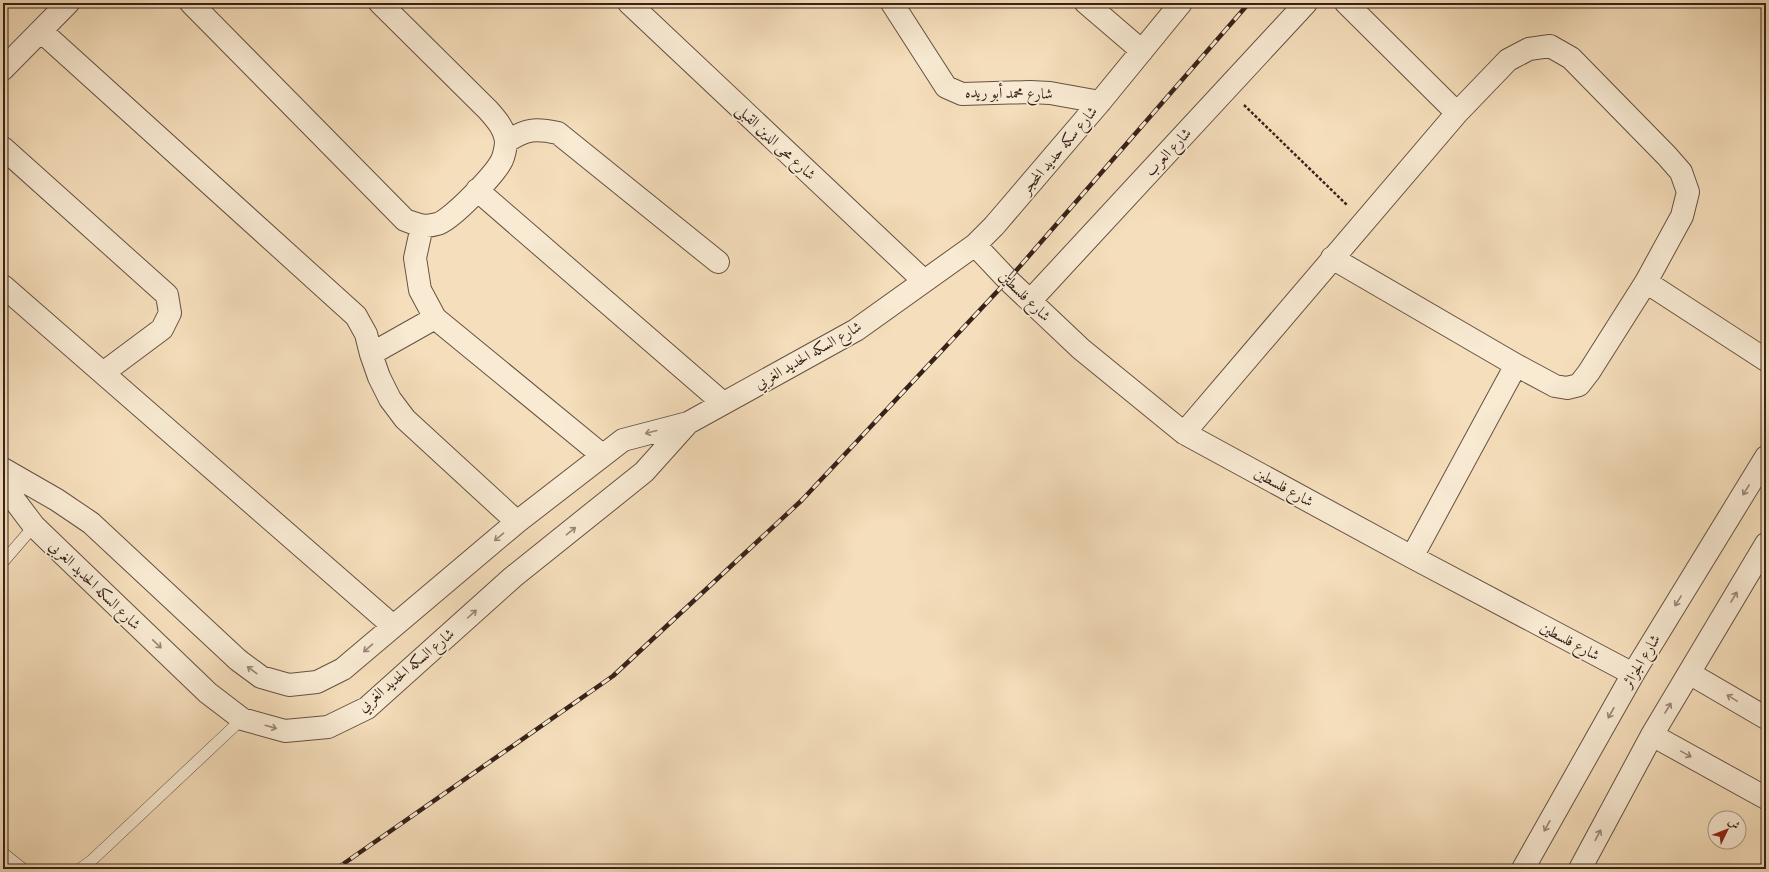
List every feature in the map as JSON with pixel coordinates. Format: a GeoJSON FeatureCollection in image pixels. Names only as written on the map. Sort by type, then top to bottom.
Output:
{"type":"FeatureCollection","features":[{"type":"Feature","properties":{"kind":"street"},"geometry":{"type":"LineString","coordinates":[[3,69],[67,3]]}},
{"type":"Feature","properties":{"kind":"street"},"geometry":{"type":"LineString","coordinates":[[191,3],[404,220],[422,226],[438,224],[453,215],[492,174],[502,160],[506,142],[500,124],[488,110],[380,3]]}},
{"type":"Feature","properties":{"kind":"street","name":"شارع محى الدين القبلى"},"geometry":{"type":"LineString","coordinates":[[629,3],[924,281]]}},
{"type":"Feature","properties":{"kind":"street","name":"شارع محمد أبو ريده"},"geometry":{"type":"LineString","coordinates":[[892,3],[946,87],[962,94],[1030,92],[1050,93],[1100,102]]}},
{"type":"Feature","properties":{"kind":"street"},"geometry":{"type":"LineString","coordinates":[[1086,3],[1142,51]]}},
{"type":"Feature","properties":{"kind":"street","name":"شارع سكه حديد المحجر"},"geometry":{"type":"LineString","coordinates":[[924,281],[975,245],[994,226],[1100,102],[1181,3]]}},
{"type":"Feature","properties":{"kind":"street","name":"شارع العرب"},"geometry":{"type":"LineString","coordinates":[[1030,301],[1306,3]]}},
{"type":"Feature","properties":{"kind":"street"},"geometry":{"type":"LineString","coordinates":[[1346,3],[1457,113]]}},
{"type":"Feature","properties":{"kind":"street"},"geometry":{"type":"LineString","coordinates":[[41,31],[356,316],[366,334],[379,377],[390,399],[405,419],[517,522]]}},
{"type":"Feature","properties":{"kind":"street"},"geometry":{"type":"LineString","coordinates":[[1184,433],[1332,258],[1457,113],[1508,60],[1529,49],[1550,46],[1571,58],[1681,172],[1688,192],[1682,216],[1646,282],[1589,372],[1578,385],[1567,388],[1555,386],[1516,365],[1332,258]]}},
{"type":"Feature","properties":{"kind":"street"},"geometry":{"type":"LineString","coordinates":[[506,142],[521,132],[540,129],[558,133],[718,262]]}},
{"type":"Feature","properties":{"kind":"street"},"geometry":{"type":"LineString","coordinates":[[3,148],[167,295],[170,313],[162,329],[103,373]]}},
{"type":"Feature","properties":{"kind":"street"},"geometry":{"type":"LineString","coordinates":[[477,190],[723,404]]}},
{"type":"Feature","properties":{"kind":"street"},"geometry":{"type":"LineString","coordinates":[[422,226],[416,258],[420,290],[435,318],[602,455]]}},
{"type":"Feature","properties":{"kind":"street","name":"شارع فلسطين"},"geometry":{"type":"LineString","coordinates":[[975,245],[1030,301],[1081,349],[1184,433],[1412,557],[1633,674]]}},
{"type":"Feature","properties":{"kind":"street","name":"شارع السكه الحديد الغربي"},"geometry":{"type":"LineString","coordinates":[[3,469],[57,500],[91,523],[238,660],[261,677],[289,685],[317,682],[343,669],[517,522],[623,440],[688,422],[723,404],[856,330],[924,281]]}},
{"type":"Feature","properties":{"kind":"street"},"geometry":{"type":"LineString","coordinates":[[1646,282],[1766,360]]}},
{"type":"Feature","properties":{"kind":"street"},"geometry":{"type":"LineString","coordinates":[[3,286],[393,626]]}},
{"type":"Feature","properties":{"kind":"street"},"geometry":{"type":"LineString","coordinates":[[371,354],[435,318]]}},
{"type":"Feature","properties":{"kind":"street"},"geometry":{"type":"LineString","coordinates":[[1412,557],[1516,365]]}},
{"type":"Feature","properties":{"kind":"street","name":"شارع السكه الحديد الغربي"},"geometry":{"type":"LineString","coordinates":[[3,486],[34,526],[208,692],[242,719],[284,731],[328,727],[367,708],[513,577],[644,472],[688,422]]}},
{"type":"Feature","properties":{"kind":"street","name":"شارع الجزائر"},"geometry":{"type":"LineString","coordinates":[[1523,869],[1633,674],[1766,457]]}},
{"type":"Feature","properties":{"kind":"street"},"geometry":{"type":"LineString","coordinates":[[1580,869],[1652,735],[1766,544]]}},
{"type":"Feature","properties":{"kind":"street"},"geometry":{"type":"LineString","coordinates":[[1689,672],[1766,718]]}},
{"type":"Feature","properties":{"kind":"street"},"geometry":{"type":"LineString","coordinates":[[1652,735],[1766,798]]}},
{"type":"Feature","properties":{"kind":"lane"},"geometry":{"type":"LineString","coordinates":[[3,562],[34,526]]}},
{"type":"Feature","properties":{"kind":"lane"},"geometry":{"type":"LineString","coordinates":[[80,869],[92,861],[242,719]]}},
{"type":"Feature","properties":{"kind":"lane"},"geometry":{"type":"LineString","coordinates":[[3,853],[23,869]]}},
{"type":"Feature","properties":{"kind":"path"},"geometry":{"type":"LineString","coordinates":[[1227,88],[1364,221]]}},
{"type":"Feature","properties":{"kind":"railway"},"geometry":{"type":"LineString","coordinates":[[336,869],[613,676],[802,500],[1008,280],[1249,3]]}}]}
